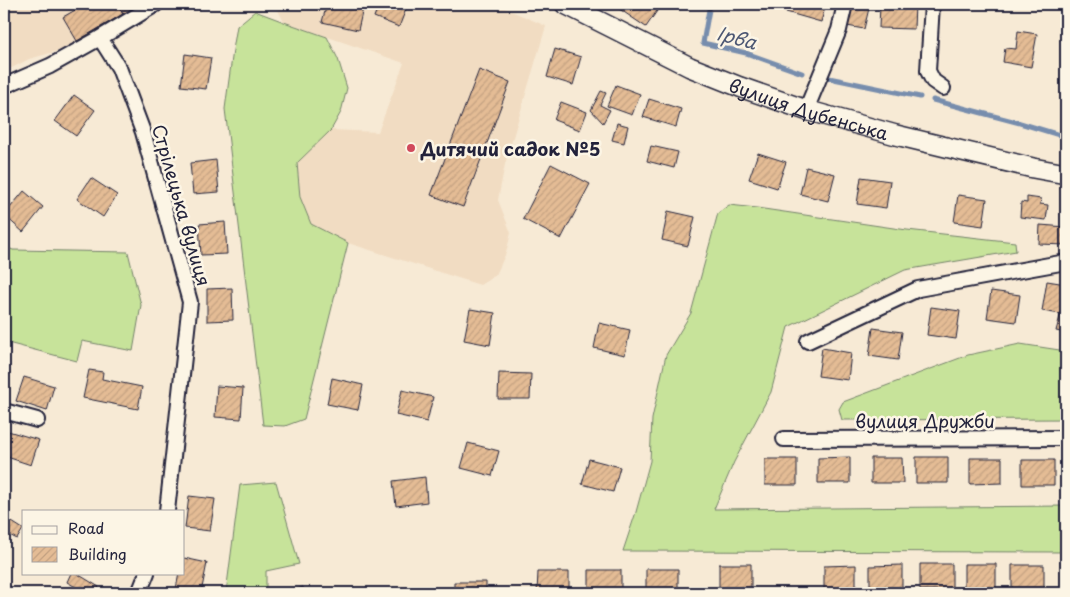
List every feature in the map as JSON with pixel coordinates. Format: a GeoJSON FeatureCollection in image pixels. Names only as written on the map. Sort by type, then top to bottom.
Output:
{"type":"FeatureCollection","features":[{"type":"Feature","properties":{"kind":"main road","name":"вулиця Дубенська"},"geometry":{"type":"LineString","coordinates":[[565,4],[690,67],[806,110],[896,135],[1014,164],[1066,174]]}},
{"type":"Feature","properties":{"kind":"street"},"geometry":{"type":"LineString","coordinates":[[4,86],[50,66],[156,4]]}},
{"type":"Feature","properties":{"kind":"street"},"geometry":{"type":"LineString","coordinates":[[806,110],[839,30],[845,4]]}},
{"type":"Feature","properties":{"kind":"street"},"geometry":{"type":"LineString","coordinates":[[932,4],[928,71],[934,81],[944,88]]}},
{"type":"Feature","properties":{"kind":"street","name":"Стрілецька вулиця"},"geometry":{"type":"LineString","coordinates":[[100,38],[119,68],[143,132],[190,302],[167,510]]}},
{"type":"Feature","properties":{"kind":"street"},"geometry":{"type":"LineString","coordinates":[[808,341],[918,289],[1066,262]]}},
{"type":"Feature","properties":{"kind":"street"},"geometry":{"type":"LineString","coordinates":[[4,411],[36,420]]}},
{"type":"Feature","properties":{"kind":"street","name":"вулиця Дружби"},"geometry":{"type":"LineString","coordinates":[[784,439],[1066,438]]}},
{"type":"Feature","properties":{"kind":"street"},"geometry":{"type":"LineString","coordinates":[[139,593],[147,574]]}},
{"type":"Feature","properties":{"kind":"shaded area"},"geometry":{"type":"Polygon","coordinates":[[[4,4],[142,4],[65,49],[29,59],[4,72],[4,4]]]}},
{"type":"Feature","properties":{"kind":"shaded area","name":"Дитячий садок №5"},"geometry":{"type":"Polygon","coordinates":[[[275,4],[495,4],[546,26],[505,164],[498,200],[511,233],[506,253],[496,275],[480,285],[348,243],[311,224],[300,197],[297,163],[331,130],[378,132],[404,63],[284,22],[275,4]]]}},
{"type":"Feature","properties":{"kind":"green space"},"geometry":{"type":"Polygon","coordinates":[[[255,11],[327,37],[338,59],[347,88],[341,112],[331,130],[297,163],[300,197],[311,224],[348,243],[304,419],[285,426],[263,425],[225,109],[237,26],[255,11]]]}},
{"type":"Feature","properties":{"kind":"green space"},"geometry":{"type":"Polygon","coordinates":[[[729,205],[907,230],[1015,242],[1016,251],[905,270],[788,327],[771,392],[734,462],[714,509],[1066,506],[1066,552],[623,551],[650,461],[652,419],[666,355],[691,313],[718,213],[729,205]]]}},
{"type":"Feature","properties":{"kind":"green space"},"geometry":{"type":"Polygon","coordinates":[[[4,246],[13,250],[128,252],[141,305],[133,351],[82,341],[77,361],[4,342],[4,246]]]}},
{"type":"Feature","properties":{"kind":"green space"},"geometry":{"type":"Polygon","coordinates":[[[1020,344],[1066,351],[1066,419],[842,420],[839,409],[843,402],[968,355],[1020,344]]]}},
{"type":"Feature","properties":{"kind":"green space"},"geometry":{"type":"Polygon","coordinates":[[[276,482],[299,564],[266,571],[266,593],[226,593],[240,485],[276,482]]]}},
{"type":"Feature","properties":{"kind":"building"},"geometry":{"type":"Polygon","coordinates":[[[74,4],[117,4],[123,14],[77,41],[63,17],[77,9],[74,4]]]}},
{"type":"Feature","properties":{"kind":"building"},"geometry":{"type":"Polygon","coordinates":[[[117,4],[140,4],[123,14],[117,4]]]}},
{"type":"Feature","properties":{"kind":"building"},"geometry":{"type":"Polygon","coordinates":[[[327,4],[343,4],[363,8],[358,30],[322,22],[327,4]]]}},
{"type":"Feature","properties":{"kind":"building"},"geometry":{"type":"Polygon","coordinates":[[[379,4],[408,4],[399,27],[374,17],[379,4]]]}},
{"type":"Feature","properties":{"kind":"building"},"geometry":{"type":"Polygon","coordinates":[[[612,4],[659,4],[661,5],[646,27],[612,4]]]}},
{"type":"Feature","properties":{"kind":"building"},"geometry":{"type":"Polygon","coordinates":[[[788,4],[826,4],[821,22],[786,12],[788,4]]]}},
{"type":"Feature","properties":{"kind":"building"},"geometry":{"type":"Polygon","coordinates":[[[852,4],[870,4],[864,29],[847,26],[852,4]]]}},
{"type":"Feature","properties":{"kind":"building"},"geometry":{"type":"Polygon","coordinates":[[[880,4],[915,4],[914,29],[879,28],[880,4]]]}},
{"type":"Feature","properties":{"kind":"building"},"geometry":{"type":"Polygon","coordinates":[[[1018,31],[1037,34],[1031,67],[1003,62],[1005,48],[1016,49],[1018,31]]]}},
{"type":"Feature","properties":{"kind":"building"},"geometry":{"type":"Polygon","coordinates":[[[555,49],[581,57],[573,85],[547,77],[555,49]]]}},
{"type":"Feature","properties":{"kind":"building"},"geometry":{"type":"Polygon","coordinates":[[[185,54],[211,58],[206,89],[181,86],[185,54]]]}},
{"type":"Feature","properties":{"kind":"building"},"geometry":{"type":"Polygon","coordinates":[[[479,70],[510,82],[463,207],[431,195],[479,70]]]}},
{"type":"Feature","properties":{"kind":"building"},"geometry":{"type":"Polygon","coordinates":[[[616,85],[640,94],[632,115],[607,106],[616,85]]]}},
{"type":"Feature","properties":{"kind":"building"},"geometry":{"type":"Polygon","coordinates":[[[601,91],[606,93],[600,105],[610,110],[603,123],[591,110],[601,91]]]}},
{"type":"Feature","properties":{"kind":"building"},"geometry":{"type":"Polygon","coordinates":[[[74,95],[95,110],[76,136],[55,121],[74,95]]]}},
{"type":"Feature","properties":{"kind":"building"},"geometry":{"type":"Polygon","coordinates":[[[649,99],[681,109],[676,127],[643,117],[649,99]]]}},
{"type":"Feature","properties":{"kind":"building"},"geometry":{"type":"Polygon","coordinates":[[[561,102],[587,112],[580,130],[554,120],[561,102]]]}},
{"type":"Feature","properties":{"kind":"building"},"geometry":{"type":"Polygon","coordinates":[[[617,123],[628,126],[624,143],[612,140],[617,123]]]}},
{"type":"Feature","properties":{"kind":"building"},"geometry":{"type":"Polygon","coordinates":[[[651,146],[678,152],[674,168],[647,161],[651,146]]]}},
{"type":"Feature","properties":{"kind":"building"},"geometry":{"type":"Polygon","coordinates":[[[758,153],[786,162],[777,188],[749,179],[758,153]]]}},
{"type":"Feature","properties":{"kind":"building"},"geometry":{"type":"Polygon","coordinates":[[[216,160],[219,192],[193,194],[190,163],[216,160]]]}},
{"type":"Feature","properties":{"kind":"building"},"geometry":{"type":"Polygon","coordinates":[[[551,164],[590,184],[561,239],[523,219],[551,164]]]}},
{"type":"Feature","properties":{"kind":"building"},"geometry":{"type":"Polygon","coordinates":[[[806,167],[835,174],[828,201],[800,194],[806,167]]]}},
{"type":"Feature","properties":{"kind":"building"},"geometry":{"type":"Polygon","coordinates":[[[861,177],[890,181],[886,208],[857,204],[861,177]]]}},
{"type":"Feature","properties":{"kind":"building"},"geometry":{"type":"Polygon","coordinates":[[[91,178],[117,195],[103,217],[77,199],[91,178]]]}},
{"type":"Feature","properties":{"kind":"building"},"geometry":{"type":"Polygon","coordinates":[[[24,191],[43,207],[23,232],[4,215],[24,191]]]}},
{"type":"Feature","properties":{"kind":"building"},"geometry":{"type":"Polygon","coordinates":[[[958,195],[987,199],[983,226],[954,222],[958,195]]]}},
{"type":"Feature","properties":{"kind":"building"},"geometry":{"type":"Polygon","coordinates":[[[1027,197],[1041,199],[1040,204],[1048,205],[1046,220],[1020,217],[1021,202],[1027,203],[1027,197]]]}},
{"type":"Feature","properties":{"kind":"building"},"geometry":{"type":"Polygon","coordinates":[[[668,211],[695,217],[688,246],[662,240],[668,211]]]}},
{"type":"Feature","properties":{"kind":"building"},"geometry":{"type":"Polygon","coordinates":[[[225,222],[227,254],[201,255],[199,224],[225,222]]]}},
{"type":"Feature","properties":{"kind":"building"},"geometry":{"type":"Polygon","coordinates":[[[1040,225],[1066,227],[1066,245],[1039,244],[1040,225]]]}},
{"type":"Feature","properties":{"kind":"building"},"geometry":{"type":"Polygon","coordinates":[[[1047,281],[1066,284],[1066,315],[1042,311],[1047,281]]]}},
{"type":"Feature","properties":{"kind":"building"},"geometry":{"type":"Polygon","coordinates":[[[232,288],[233,320],[207,321],[207,289],[232,288]]]}},
{"type":"Feature","properties":{"kind":"building"},"geometry":{"type":"Polygon","coordinates":[[[991,291],[1020,295],[1016,322],[987,318],[991,291]]]}},
{"type":"Feature","properties":{"kind":"building"},"geometry":{"type":"Polygon","coordinates":[[[931,307],[960,311],[956,339],[927,335],[931,307]]]}},
{"type":"Feature","properties":{"kind":"building"},"geometry":{"type":"Polygon","coordinates":[[[470,309],[495,313],[490,345],[464,340],[470,309]]]}},
{"type":"Feature","properties":{"kind":"building"},"geometry":{"type":"Polygon","coordinates":[[[1060,316],[1066,317],[1066,333],[1056,331],[1060,316]]]}},
{"type":"Feature","properties":{"kind":"building"},"geometry":{"type":"Polygon","coordinates":[[[599,323],[630,330],[625,355],[594,348],[599,323]]]}},
{"type":"Feature","properties":{"kind":"building"},"geometry":{"type":"Polygon","coordinates":[[[873,328],[902,332],[898,360],[869,356],[873,328]]]}},
{"type":"Feature","properties":{"kind":"building"},"geometry":{"type":"Polygon","coordinates":[[[822,348],[851,353],[848,380],[818,376],[822,348]]]}},
{"type":"Feature","properties":{"kind":"building"},"geometry":{"type":"Polygon","coordinates":[[[89,370],[103,372],[102,379],[142,387],[138,409],[83,398],[89,370]]]}},
{"type":"Feature","properties":{"kind":"building"},"geometry":{"type":"Polygon","coordinates":[[[499,373],[531,374],[530,399],[498,399],[499,373]]]}},
{"type":"Feature","properties":{"kind":"building"},"geometry":{"type":"Polygon","coordinates":[[[24,377],[54,386],[47,411],[16,401],[24,377]]]}},
{"type":"Feature","properties":{"kind":"building"},"geometry":{"type":"Polygon","coordinates":[[[332,378],[363,385],[358,410],[327,404],[332,378]]]}},
{"type":"Feature","properties":{"kind":"building"},"geometry":{"type":"Polygon","coordinates":[[[217,386],[243,388],[241,419],[215,417],[217,386]]]}},
{"type":"Feature","properties":{"kind":"building"},"geometry":{"type":"Polygon","coordinates":[[[402,390],[433,397],[427,422],[396,415],[402,390]]]}},
{"type":"Feature","properties":{"kind":"building"},"geometry":{"type":"Polygon","coordinates":[[[8,431],[39,440],[31,465],[4,456],[4,445],[8,431]]]}},
{"type":"Feature","properties":{"kind":"building"},"geometry":{"type":"Polygon","coordinates":[[[468,443],[499,451],[492,476],[461,468],[468,443]]]}},
{"type":"Feature","properties":{"kind":"building"},"geometry":{"type":"Polygon","coordinates":[[[850,457],[850,483],[818,483],[818,458],[850,457]]]}},
{"type":"Feature","properties":{"kind":"building"},"geometry":{"type":"Polygon","coordinates":[[[916,457],[948,457],[948,483],[916,483],[916,457]]]}},
{"type":"Feature","properties":{"kind":"building"},"geometry":{"type":"Polygon","coordinates":[[[871,458],[902,458],[903,483],[871,483],[871,458]]]}},
{"type":"Feature","properties":{"kind":"building"},"geometry":{"type":"Polygon","coordinates":[[[970,458],[1002,458],[1002,483],[970,484],[970,458]]]}},
{"type":"Feature","properties":{"kind":"building"},"geometry":{"type":"Polygon","coordinates":[[[589,459],[620,467],[613,492],[582,484],[589,459]]]}},
{"type":"Feature","properties":{"kind":"building"},"geometry":{"type":"Polygon","coordinates":[[[765,459],[797,459],[797,485],[765,485],[765,459]]]}},
{"type":"Feature","properties":{"kind":"building"},"geometry":{"type":"Polygon","coordinates":[[[1022,460],[1054,460],[1054,485],[1022,485],[1022,460]]]}},
{"type":"Feature","properties":{"kind":"building"},"geometry":{"type":"Polygon","coordinates":[[[425,477],[427,502],[396,506],[393,481],[425,477]]]}},
{"type":"Feature","properties":{"kind":"building"},"geometry":{"type":"Polygon","coordinates":[[[189,496],[215,499],[210,531],[185,528],[189,496]]]}},
{"type":"Feature","properties":{"kind":"building"},"geometry":{"type":"Polygon","coordinates":[[[4,517],[22,528],[17,539],[4,532],[4,517]]]}},
{"type":"Feature","properties":{"kind":"building"},"geometry":{"type":"Polygon","coordinates":[[[185,558],[207,563],[201,593],[176,589],[179,574],[185,574],[185,558]]]}},
{"type":"Feature","properties":{"kind":"building"},"geometry":{"type":"Polygon","coordinates":[[[719,564],[751,564],[751,590],[719,590],[719,564]]]}},
{"type":"Feature","properties":{"kind":"building"},"geometry":{"type":"Polygon","coordinates":[[[920,564],[952,564],[952,590],[920,590],[920,564]]]}},
{"type":"Feature","properties":{"kind":"building"},"geometry":{"type":"Polygon","coordinates":[[[964,564],[996,564],[996,589],[964,590],[964,564]]]}},
{"type":"Feature","properties":{"kind":"building"},"geometry":{"type":"Polygon","coordinates":[[[856,565],[856,591],[824,591],[824,566],[856,565]]]}},
{"type":"Feature","properties":{"kind":"building"},"geometry":{"type":"Polygon","coordinates":[[[902,565],[902,591],[870,591],[870,566],[902,565]]]}},
{"type":"Feature","properties":{"kind":"building"},"geometry":{"type":"Polygon","coordinates":[[[1012,565],[1044,565],[1044,591],[1012,591],[1012,565]]]}},
{"type":"Feature","properties":{"kind":"building"},"geometry":{"type":"Polygon","coordinates":[[[646,569],[678,569],[678,593],[646,593],[646,569]]]}},
{"type":"Feature","properties":{"kind":"building"},"geometry":{"type":"Polygon","coordinates":[[[589,570],[621,570],[621,593],[589,593],[589,570]]]}},
{"type":"Feature","properties":{"kind":"building"},"geometry":{"type":"Polygon","coordinates":[[[538,572],[569,572],[569,593],[537,593],[538,572]]]}},
{"type":"Feature","properties":{"kind":"building"},"geometry":{"type":"Polygon","coordinates":[[[71,574],[78,574],[99,587],[95,593],[86,593],[67,582],[71,574]]]}},
{"type":"Feature","properties":{"kind":"building"},"geometry":{"type":"Polygon","coordinates":[[[454,582],[486,582],[486,593],[454,593],[454,582]]]}},
{"type":"Feature","properties":{"kind":"building"},"geometry":{"type":"Polygon","coordinates":[[[303,587],[304,593],[283,593],[303,587]]]}},
{"type":"Feature","properties":{"kind":"waterway","name":"Ірва"},"geometry":{"type":"LineString","coordinates":[[710,4],[703,43],[746,53],[802,73]]}},
{"type":"Feature","properties":{"kind":"waterway","name":"Ірва"},"geometry":{"type":"LineString","coordinates":[[829,78],[920,97]]}},
{"type":"Feature","properties":{"kind":"waterway","name":"Ірва"},"geometry":{"type":"LineString","coordinates":[[933,100],[1066,137]]}},
{"type":"Feature","properties":{"kind":"place","name":"Дитячий садок №5"},"geometry":{"type":"Point","coordinates":[411,148]}}]}
